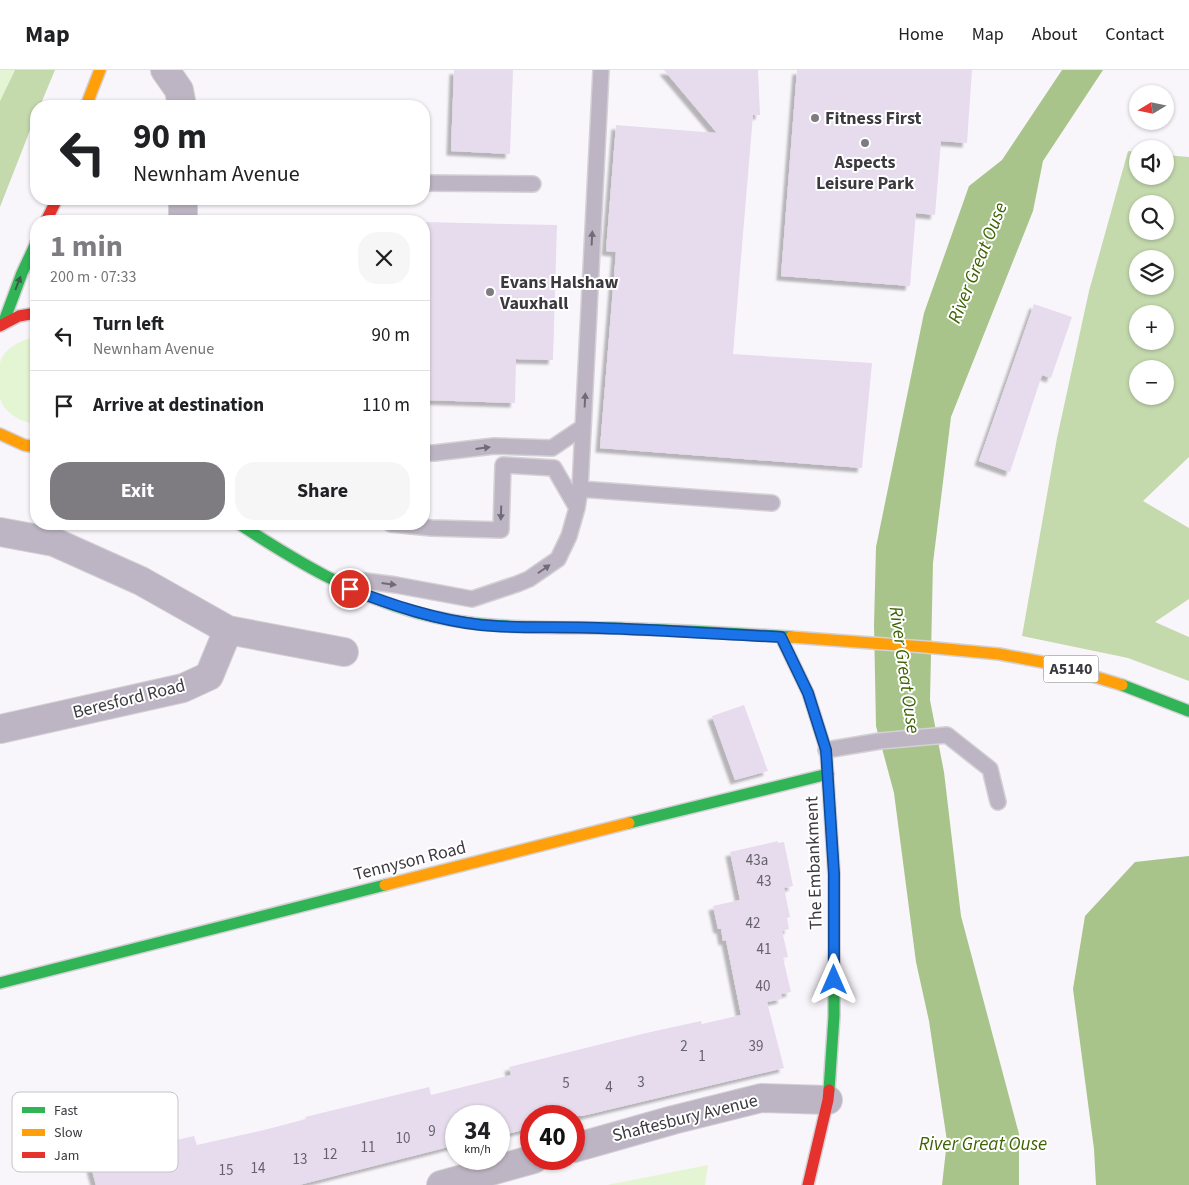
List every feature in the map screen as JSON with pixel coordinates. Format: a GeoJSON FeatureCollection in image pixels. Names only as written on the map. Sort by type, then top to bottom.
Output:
{"type":"FeatureCollection","features":[{"type":"Feature","properties":{"kind":"street"},"geometry":{"type":"LineString","coordinates":[[88,100],[100,70]]}},
{"type":"Feature","properties":{"kind":"street"},"geometry":{"type":"LineString","coordinates":[[165,70],[179,90],[181,100]]}},
{"type":"Feature","properties":{"kind":"street"},"geometry":{"type":"LineString","coordinates":[[2,325],[30,256]]}},
{"type":"Feature","properties":{"kind":"street"},"geometry":{"type":"LineString","coordinates":[[2,325],[19,316],[30,314]]}},
{"type":"Feature","properties":{"kind":"street"},"geometry":{"type":"LineString","coordinates":[[0,434],[24,445]]}},
{"type":"Feature","properties":{"kind":"street"},"geometry":{"type":"LineString","coordinates":[[0,442],[30,446]]}},
{"type":"Feature","properties":{"kind":"street","name":"A5140"},"geometry":{"type":"LineString","coordinates":[[248,530],[296,561],[324,576],[383,602],[419,613],[480,625],[590,627],[852,640],[993,654],[1053,664],[1101,677],[1189,710]]}},
{"type":"Feature","properties":{"kind":"street"},"geometry":{"type":"LineString","coordinates":[[0,532],[54,542],[141,581],[228,630],[344,652]]}},
{"type":"Feature","properties":{"kind":"street","name":"Beresford Road"},"geometry":{"type":"LineString","coordinates":[[0,730],[183,688],[209,676],[228,630]]}},
{"type":"Feature","properties":{"kind":"street","name":"The Embankment"},"geometry":{"type":"LineString","coordinates":[[781,637],[808,693],[826,750],[834,874],[834,1016],[828,1100],[808,1185]]}},
{"type":"Feature","properties":{"kind":"street","name":"Tennyson Road"},"geometry":{"type":"LineString","coordinates":[[0,983],[828,774]]}},
{"type":"Feature","properties":{"kind":"street","name":"Shaftesbury Avenue"},"geometry":{"type":"LineString","coordinates":[[585,1145],[760,1098],[828,1100]]}},
{"type":"Feature","properties":{"kind":"street"},"geometry":{"type":"LineString","coordinates":[[441,1185],[520,1163]]}},
{"type":"Feature","properties":{"kind":"lane"},"geometry":{"type":"LineString","coordinates":[[324,576],[396,585],[472,598],[529,579],[558,559],[569,536],[580,489],[601,70]]}},
{"type":"Feature","properties":{"kind":"lane"},"geometry":{"type":"LineString","coordinates":[[430,183],[533,184]]}},
{"type":"Feature","properties":{"kind":"lane"},"geometry":{"type":"LineString","coordinates":[[430,453],[494,446],[552,448],[583,427]]}},
{"type":"Feature","properties":{"kind":"lane"},"geometry":{"type":"LineString","coordinates":[[430,528],[501,530],[503,465],[554,468],[577,508]]}},
{"type":"Feature","properties":{"kind":"lane"},"geometry":{"type":"LineString","coordinates":[[580,489],[772,503]]}},
{"type":"Feature","properties":{"kind":"lane"},"geometry":{"type":"LineString","coordinates":[[826,750],[880,741],[947,735],[990,769],[998,802]]}},
{"type":"Feature","properties":{"kind":"shaded area"},"geometry":{"type":"Polygon","coordinates":[[[0,70],[15,70],[0,101],[0,70]]]}},
{"type":"Feature","properties":{"kind":"shaded area"},"geometry":{"type":"Polygon","coordinates":[[[15,70],[55,70],[42,100],[30,100],[30,130],[0,207],[0,101],[15,70]]]}},
{"type":"Feature","properties":{"kind":"shaded area"},"geometry":{"type":"Polygon","coordinates":[[[1128,151],[1129,185],[1174,185],[1174,156],[1189,157],[1189,457],[1143,501],[1189,528],[1189,599],[1155,622],[1189,637],[1189,681],[1128,658],[1022,636],[1057,438],[1089,291],[1128,151]]]}},
{"type":"Feature","properties":{"kind":"shaded area"},"geometry":{"type":"Polygon","coordinates":[[[30,339],[30,423],[9,413],[0,398],[0,363],[2,358],[14,345],[30,339]]]}},
{"type":"Feature","properties":{"kind":"shaded area"},"geometry":{"type":"Polygon","coordinates":[[[708,1165],[705,1185],[607,1185],[708,1165]]]}},
{"type":"Feature","properties":{"kind":"water","name":"River Great Ouse"},"geometry":{"type":"Polygon","coordinates":[[[1062,70],[1103,70],[1043,161],[1033,211],[951,417],[933,563],[930,700],[944,772],[961,916],[1019,1134],[1019,1185],[942,1185],[947,1141],[929,1021],[916,962],[894,793],[876,726],[874,625],[876,547],[924,313],[969,186],[1002,160],[1062,70]]]}},
{"type":"Feature","properties":{"kind":"water"},"geometry":{"type":"Polygon","coordinates":[[[1189,856],[1189,1185],[1096,1185],[1094,1149],[1073,989],[1085,916],[1135,862],[1189,856]]]}},
{"type":"Feature","properties":{"kind":"building"},"geometry":{"type":"Polygon","coordinates":[[[454,70],[513,70],[510,154],[451,151],[454,70]]]}},
{"type":"Feature","properties":{"kind":"building"},"geometry":{"type":"Polygon","coordinates":[[[664,70],[758,70],[760,115],[753,115],[733,354],[872,363],[862,468],[600,448],[616,252],[606,251],[616,125],[717,133],[664,70]]]}},
{"type":"Feature","properties":{"kind":"building"},"geometry":{"type":"Polygon","coordinates":[[[797,70],[972,70],[967,143],[941,141],[935,215],[916,213],[910,286],[781,276],[797,70]]]}},
{"type":"Feature","properties":{"kind":"building","name":"Evans Halshaw Vauxhall"},"geometry":{"type":"Polygon","coordinates":[[[430,222],[557,225],[553,360],[516,359],[515,403],[430,400],[430,222]]]}},
{"type":"Feature","properties":{"kind":"building"},"geometry":{"type":"Polygon","coordinates":[[[1034,304],[1072,317],[1051,378],[1042,375],[1010,472],[979,461],[1034,304]]]}},
{"type":"Feature","properties":{"kind":"building"},"geometry":{"type":"Polygon","coordinates":[[[744,705],[768,771],[735,780],[712,716],[744,705]]]}},
{"type":"Feature","properties":{"kind":"building"},"geometry":{"type":"Polygon","coordinates":[[[778,841],[778,843],[784,842],[793,886],[784,888],[790,917],[787,918],[789,929],[782,931],[788,957],[783,958],[791,992],[781,994],[782,999],[767,1002],[784,1068],[585,1115],[585,1105],[520,1105],[520,1131],[510,1133],[510,1105],[445,1105],[445,1148],[299,1185],[96,1185],[92,1172],[178,1172],[178,1140],[194,1136],[197,1145],[264,1130],[306,1119],[305,1117],[429,1087],[431,1095],[511,1075],[509,1067],[646,1033],[701,1021],[702,1024],[741,1015],[726,940],[723,941],[721,929],[718,929],[713,906],[740,900],[730,852],[778,841]]]}},
{"type":"Feature","properties":{"kind":"traffic: fast"},"geometry":{"type":"LineString","coordinates":[[3,324],[30,256]]}},
{"type":"Feature","properties":{"kind":"traffic: fast"},"geometry":{"type":"LineString","coordinates":[[249,530],[303,564],[347,587],[394,606],[442,618],[490,625],[635,629],[791,637]]}},
{"type":"Feature","properties":{"kind":"traffic: fast"},"geometry":{"type":"LineString","coordinates":[[781,637],[808,693],[826,750],[834,874],[834,1016],[829,1090]]}},
{"type":"Feature","properties":{"kind":"traffic: fast"},"geometry":{"type":"LineString","coordinates":[[1122,685],[1189,711]]}},
{"type":"Feature","properties":{"kind":"traffic: fast"},"geometry":{"type":"LineString","coordinates":[[629,823],[828,774]]}},
{"type":"Feature","properties":{"kind":"traffic: fast"},"geometry":{"type":"LineString","coordinates":[[0,983],[385,885]]}},
{"type":"Feature","properties":{"kind":"traffic: slow"},"geometry":{"type":"LineString","coordinates":[[88,100],[100,70]]}},
{"type":"Feature","properties":{"kind":"traffic: slow"},"geometry":{"type":"LineString","coordinates":[[0,434],[30,446]]}},
{"type":"Feature","properties":{"kind":"traffic: slow"},"geometry":{"type":"LineString","coordinates":[[791,637],[999,654],[1053,664],[1122,685]]}},
{"type":"Feature","properties":{"kind":"traffic: slow"},"geometry":{"type":"LineString","coordinates":[[385,885],[629,823]]}},
{"type":"Feature","properties":{"kind":"traffic: jam"},"geometry":{"type":"LineString","coordinates":[[49,215],[54,205]]}},
{"type":"Feature","properties":{"kind":"traffic: jam"},"geometry":{"type":"LineString","coordinates":[[0,326],[19,316],[30,314]]}},
{"type":"Feature","properties":{"kind":"traffic: jam"},"geometry":{"type":"LineString","coordinates":[[808,1185],[829,1090]]}},
{"type":"Feature","properties":{"kind":"place","name":"Fitness First"},"geometry":{"type":"Point","coordinates":[815,118]}},
{"type":"Feature","properties":{"kind":"place","name":"Aspects Leisure Park"},"geometry":{"type":"Point","coordinates":[865,143]}},
{"type":"Feature","properties":{"kind":"place","name":"Evans Halshaw Vauxhall"},"geometry":{"type":"Point","coordinates":[490,292]}},
{"type":"Feature","properties":{"kind":"route"},"geometry":{"type":"LineString","coordinates":[[350,589],[419,613],[480,625],[590,627],[781,637],[808,693],[826,750],[834,874],[834,980]]}}]}
